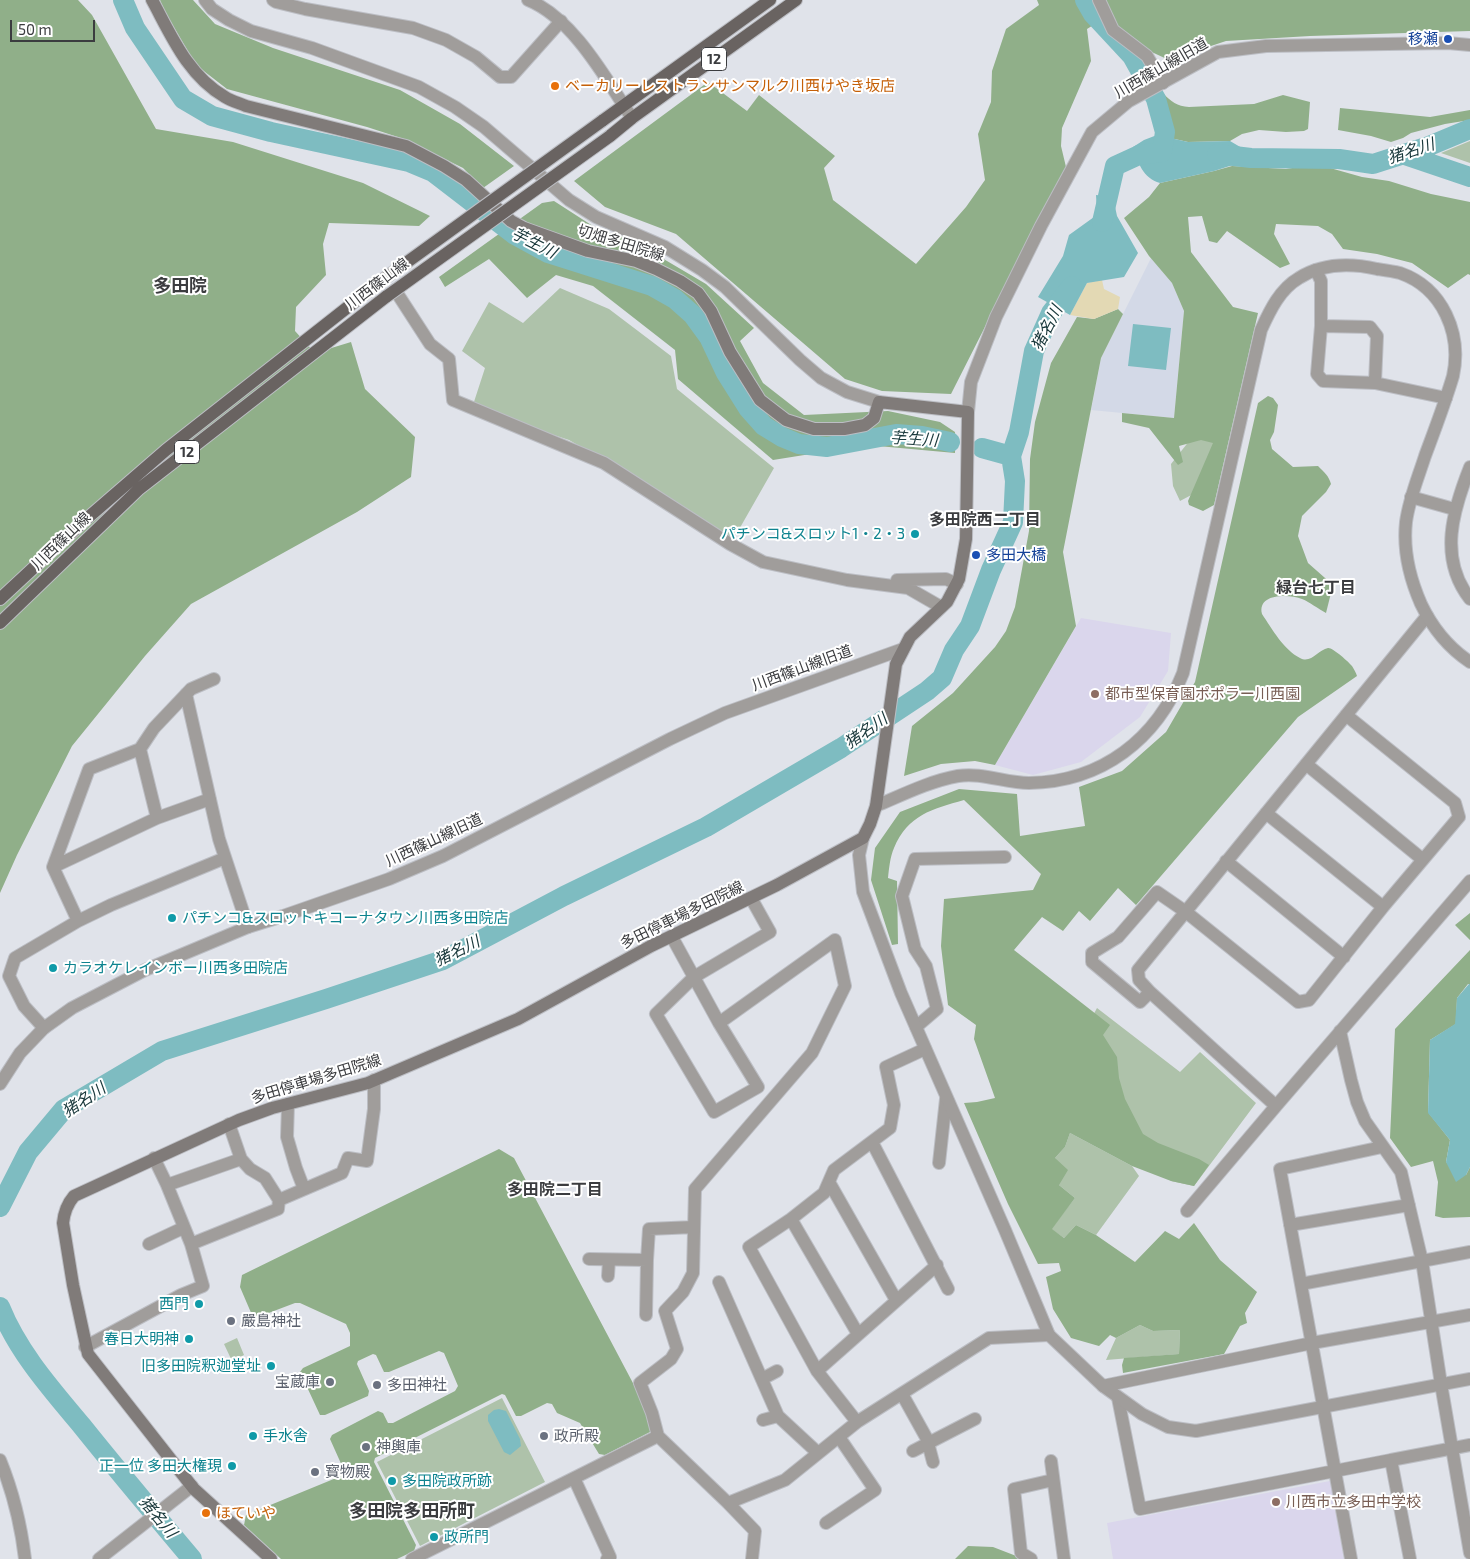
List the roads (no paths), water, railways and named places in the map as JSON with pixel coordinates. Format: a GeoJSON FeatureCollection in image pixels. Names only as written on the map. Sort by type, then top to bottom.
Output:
{"type":"FeatureCollection","features":[{"type":"Feature","properties":{"kind":"main road","name":"切畑多田院線"},"geometry":{"type":"LineString","coordinates":[[152,0],[181,54],[201,78],[224,97],[246,106],[406,146],[466,180],[511,221],[524,228],[588,251],[650,266],[692,289],[698,293],[711,311],[730,352],[760,400],[786,420],[814,429],[844,429],[865,425],[874,418],[880,402]]}},
{"type":"Feature","properties":{"kind":"main road","name":"川西篠山線"},"geometry":{"type":"LineString","coordinates":[[0,599],[84,521],[166,450],[381,281],[770,0]]}},
{"type":"Feature","properties":{"kind":"main road","name":"川西篠山線"},"geometry":{"type":"LineString","coordinates":[[0,622],[139,489],[391,293],[796,0]]}},
{"type":"Feature","properties":{"kind":"main road"},"geometry":{"type":"LineString","coordinates":[[863,838],[876,806],[896,664],[910,637],[947,602],[959,578],[966,539],[968,412],[880,402]]}},
{"type":"Feature","properties":{"kind":"main road","name":"多田停車場多田院線"},"geometry":{"type":"LineString","coordinates":[[271,1559],[192,1486],[88,1354],[71,1276],[63,1222],[71,1199],[229,1124],[288,1104],[374,1080],[518,1019],[863,838]]}},
{"type":"Feature","properties":{"kind":"street"},"geometry":{"type":"LineString","coordinates":[[205,0],[212,9],[229,20],[251,30],[312,48],[419,87],[455,107],[484,127],[576,204],[596,217],[665,247],[702,270],[726,288],[821,378],[847,392],[880,402]]}},
{"type":"Feature","properties":{"kind":"street"},"geometry":{"type":"LineString","coordinates":[[273,0],[305,9],[413,28],[446,40],[476,58],[500,77],[511,77],[561,21]]}},
{"type":"Feature","properties":{"kind":"street"},"geometry":{"type":"LineString","coordinates":[[528,0],[541,5],[561,21],[572,33],[632,118]]}},
{"type":"Feature","properties":{"kind":"street"},"geometry":{"type":"LineString","coordinates":[[1099,0],[1113,30],[1147,56],[1154,88]]}},
{"type":"Feature","properties":{"kind":"street","name":"川西篠山線旧道"},"geometry":{"type":"LineString","coordinates":[[968,412],[971,382],[996,317],[1041,226],[1092,132],[1129,101],[1218,52],[1266,46],[1448,43],[1470,45]]}},
{"type":"Feature","properties":{"kind":"street"},"geometry":{"type":"LineString","coordinates":[[876,806],[959,775],[983,776],[1028,783],[1052,781],[1079,775],[1105,764],[1128,750],[1147,733],[1163,713],[1183,673],[1262,330],[1270,308],[1283,291],[1298,278],[1316,270],[1335,265],[1351,264],[1366,266],[1399,273],[1413,280],[1424,288],[1445,313],[1452,328],[1456,344],[1456,360],[1446,398],[1411,497],[1406,524],[1406,548],[1409,571],[1427,616],[1452,649],[1468,658]]}},
{"type":"Feature","properties":{"kind":"street"},"geometry":{"type":"LineString","coordinates":[[1316,270],[1321,281],[1318,374],[1323,381],[1375,383],[1446,398]]}},
{"type":"Feature","properties":{"kind":"street"},"geometry":{"type":"LineString","coordinates":[[391,293],[430,344],[449,359],[452,400],[604,463],[730,544],[764,562],[847,580],[908,588],[941,607]]}},
{"type":"Feature","properties":{"kind":"street"},"geometry":{"type":"LineString","coordinates":[[1321,326],[1370,327],[1377,336],[1375,383]]}},
{"type":"Feature","properties":{"kind":"street"},"geometry":{"type":"LineString","coordinates":[[1470,469],[1454,508],[1451,535],[1452,556],[1458,578],[1470,599]]}},
{"type":"Feature","properties":{"kind":"street"},"geometry":{"type":"LineString","coordinates":[[1411,497],[1454,508]]}},
{"type":"Feature","properties":{"kind":"street"},"geometry":{"type":"LineString","coordinates":[[847,580],[946,579],[957,584]]}},
{"type":"Feature","properties":{"kind":"street"},"geometry":{"type":"LineString","coordinates":[[1276,1106],[1150,992],[1139,980],[1138,970],[1427,616]]}},
{"type":"Feature","properties":{"kind":"street","name":"川西篠山線旧道"},"geometry":{"type":"LineString","coordinates":[[0,1084],[20,1054],[44,1028],[72,1008],[145,970],[248,926],[283,916],[389,879],[443,856],[670,739],[725,713],[903,649]]}},
{"type":"Feature","properties":{"kind":"street"},"geometry":{"type":"LineString","coordinates":[[78,921],[53,867],[89,769],[140,750],[154,728],[186,694],[192,689],[214,679]]}},
{"type":"Feature","properties":{"kind":"street"},"geometry":{"type":"LineString","coordinates":[[186,694],[219,838],[248,926]]}},
{"type":"Feature","properties":{"kind":"street"},"geometry":{"type":"LineString","coordinates":[[1150,992],[1140,1002],[1092,962],[1092,954],[1118,937],[1157,892],[1186,912],[1298,1002],[1309,1000],[1422,859],[1459,817],[1455,803],[1346,715]]}},
{"type":"Feature","properties":{"kind":"street"},"geometry":{"type":"LineString","coordinates":[[140,750],[157,818]]}},
{"type":"Feature","properties":{"kind":"street"},"geometry":{"type":"LineString","coordinates":[[1306,764],[1422,859]]}},
{"type":"Feature","properties":{"kind":"street"},"geometry":{"type":"LineString","coordinates":[[53,867],[157,818],[210,799]]}},
{"type":"Feature","properties":{"kind":"street"},"geometry":{"type":"LineString","coordinates":[[1266,813],[1383,907]]}},
{"type":"Feature","properties":{"kind":"street"},"geometry":{"type":"LineString","coordinates":[[863,838],[859,855],[863,892],[925,1049],[1049,1335],[1103,1386],[1142,1414],[1168,1427],[1196,1431],[1470,1379]]}},
{"type":"Feature","properties":{"kind":"street"},"geometry":{"type":"LineString","coordinates":[[44,1028],[24,1006],[8,976],[15,958],[78,921],[226,858]]}},
{"type":"Feature","properties":{"kind":"street"},"geometry":{"type":"LineString","coordinates":[[916,1027],[937,1009],[926,966],[915,948],[902,896],[915,859],[1005,858]]}},
{"type":"Feature","properties":{"kind":"street"},"geometry":{"type":"LineString","coordinates":[[1226,861],[1344,957]]}},
{"type":"Feature","properties":{"kind":"street"},"geometry":{"type":"LineString","coordinates":[[1187,1211],[1470,881]]}},
{"type":"Feature","properties":{"kind":"street"},"geometry":{"type":"LineString","coordinates":[[672,937],[694,977],[719,1023],[758,1086],[714,1112],[656,1014],[694,977],[770,932],[751,898]]}},
{"type":"Feature","properties":{"kind":"street"},"geometry":{"type":"LineString","coordinates":[[719,1023],[835,940],[845,986],[812,1053],[695,1189],[693,1273],[683,1292],[665,1311],[677,1349],[671,1359],[640,1383],[652,1413],[658,1436],[728,1502],[755,1531],[752,1559]]}},
{"type":"Feature","properties":{"kind":"street"},"geometry":{"type":"LineString","coordinates":[[1340,1031],[1357,1102],[1365,1121],[1401,1172],[1422,1261],[1470,1553]]}},
{"type":"Feature","properties":{"kind":"street"},"geometry":{"type":"LineString","coordinates":[[857,1422],[818,1371],[749,1247],[791,1220],[824,1193],[834,1170],[890,1128],[894,1105],[886,1067],[925,1049]]}},
{"type":"Feature","properties":{"kind":"street"},"geometry":{"type":"LineString","coordinates":[[280,1200],[342,1173],[348,1158],[367,1160],[374,1109],[374,1080]]}},
{"type":"Feature","properties":{"kind":"street"},"geometry":{"type":"LineString","coordinates":[[939,1163],[946,1099]]}},
{"type":"Feature","properties":{"kind":"street"},"geometry":{"type":"LineString","coordinates":[[288,1104],[287,1137],[304,1189]]}},
{"type":"Feature","properties":{"kind":"street"},"geometry":{"type":"LineString","coordinates":[[191,1244],[278,1209],[280,1200],[265,1178],[250,1169],[240,1159],[229,1124]]}},
{"type":"Feature","properties":{"kind":"street"},"geometry":{"type":"LineString","coordinates":[[872,1142],[948,1289]]}},
{"type":"Feature","properties":{"kind":"street"},"geometry":{"type":"LineString","coordinates":[[1351,1559],[1280,1169],[1382,1147]]}},
{"type":"Feature","properties":{"kind":"street"},"geometry":{"type":"LineString","coordinates":[[85,1346],[181,1295],[203,1286],[191,1244],[154,1158]]}},
{"type":"Feature","properties":{"kind":"street"},"geometry":{"type":"LineString","coordinates":[[167,1185],[240,1159]]}},
{"type":"Feature","properties":{"kind":"street"},"geometry":{"type":"LineString","coordinates":[[830,1182],[896,1300]]}},
{"type":"Feature","properties":{"kind":"street"},"geometry":{"type":"LineString","coordinates":[[1290,1225],[1409,1205]]}},
{"type":"Feature","properties":{"kind":"street"},"geometry":{"type":"LineString","coordinates":[[791,1220],[858,1334]]}},
{"type":"Feature","properties":{"kind":"street"},"geometry":{"type":"LineString","coordinates":[[149,1244],[184,1228]]}},
{"type":"Feature","properties":{"kind":"street"},"geometry":{"type":"LineString","coordinates":[[646,1315],[649,1229],[694,1228]]}},
{"type":"Feature","properties":{"kind":"street"},"geometry":{"type":"LineString","coordinates":[[1301,1284],[1470,1252]]}},
{"type":"Feature","properties":{"kind":"street"},"geometry":{"type":"LineString","coordinates":[[589,1259],[647,1260]]}},
{"type":"Feature","properties":{"kind":"street"},"geometry":{"type":"LineString","coordinates":[[608,1276],[609,1260]]}},
{"type":"Feature","properties":{"kind":"street"},"geometry":{"type":"LineString","coordinates":[[818,1371],[937,1265]]}},
{"type":"Feature","properties":{"kind":"street"},"geometry":{"type":"LineString","coordinates":[[719,1282],[778,1416],[818,1453]]}},
{"type":"Feature","properties":{"kind":"street"},"geometry":{"type":"LineString","coordinates":[[1103,1386],[1312,1343],[1470,1315]]}},
{"type":"Feature","properties":{"kind":"street"},"geometry":{"type":"LineString","coordinates":[[741,1331],[753,1326]]}},
{"type":"Feature","properties":{"kind":"street"},"geometry":{"type":"LineString","coordinates":[[728,1502],[785,1480],[857,1422],[989,1338],[1049,1335]]}},
{"type":"Feature","properties":{"kind":"street"},"geometry":{"type":"LineString","coordinates":[[762,1379],[777,1371]]}},
{"type":"Feature","properties":{"kind":"street"},"geometry":{"type":"LineString","coordinates":[[902,1394],[928,1443],[933,1462]]}},
{"type":"Feature","properties":{"kind":"street"},"geometry":{"type":"LineString","coordinates":[[1118,1398],[1140,1508],[1470,1445]]}},
{"type":"Feature","properties":{"kind":"street"},"geometry":{"type":"LineString","coordinates":[[763,1420],[778,1416]]}},
{"type":"Feature","properties":{"kind":"street"},"geometry":{"type":"LineString","coordinates":[[913,1451],[975,1419]]}},
{"type":"Feature","properties":{"kind":"street"},"geometry":{"type":"LineString","coordinates":[[412,1559],[658,1436]]}},
{"type":"Feature","properties":{"kind":"street"},"geometry":{"type":"LineString","coordinates":[[826,1523],[876,1490],[839,1436]]}},
{"type":"Feature","properties":{"kind":"street"},"geometry":{"type":"LineString","coordinates":[[0,1460],[12,1487],[23,1538],[25,1559]]}},
{"type":"Feature","properties":{"kind":"street"},"geometry":{"type":"LineString","coordinates":[[1391,1460],[1410,1559]]}},
{"type":"Feature","properties":{"kind":"street"},"geometry":{"type":"LineString","coordinates":[[1051,1461],[1064,1559]]}},
{"type":"Feature","properties":{"kind":"street"},"geometry":{"type":"LineString","coordinates":[[574,1478],[610,1557],[607,1559]]}},
{"type":"Feature","properties":{"kind":"street"},"geometry":{"type":"LineString","coordinates":[[1031,1559],[1021,1553],[1014,1489],[1053,1480]]}},
{"type":"Feature","properties":{"kind":"street"},"geometry":{"type":"LineString","coordinates":[[99,1559],[192,1486]]}},
{"type":"Feature","properties":{"kind":"water"},"geometry":{"type":"Polygon","coordinates":[[[1157,135],[1188,142],[1230,141],[1247,151],[1239,163],[1214,171],[1160,183],[1145,174],[1133,147],[1157,135]]]}},
{"type":"Feature","properties":{"kind":"water"},"geometry":{"type":"Polygon","coordinates":[[[1096,195],[1113,197],[1117,216],[1138,253],[1124,277],[1087,283],[1070,315],[1038,297],[1063,256],[1069,235],[1097,213],[1096,195]]]}},
{"type":"Feature","properties":{"kind":"water"},"geometry":{"type":"Polygon","coordinates":[[[1133,324],[1171,328],[1166,370],[1128,366],[1133,324]]]}},
{"type":"Feature","properties":{"kind":"water"},"geometry":{"type":"Polygon","coordinates":[[[1469,984],[1470,1167],[1466,1175],[1456,1182],[1446,1162],[1450,1140],[1428,1113],[1430,1040],[1455,1024],[1457,998],[1469,984]]]}},
{"type":"Feature","properties":{"kind":"water"},"geometry":{"type":"Polygon","coordinates":[[[494,1410],[506,1411],[520,1439],[521,1446],[510,1455],[504,1452],[488,1421],[488,1415],[494,1410]]]}},
{"type":"Feature","properties":{"kind":"waterway","name":"芋生川"},"geometry":{"type":"LineString","coordinates":[[123,0],[135,28],[183,99],[212,116],[271,132],[409,162],[433,172],[515,235],[548,253],[652,286],[675,299],[693,315],[709,337],[726,373],[748,408],[764,426],[782,437],[799,444],[827,447],[896,434],[922,436],[950,442]]}},
{"type":"Feature","properties":{"kind":"waterway"},"geometry":{"type":"LineString","coordinates":[[1085,0],[1093,14],[1132,56],[1156,99],[1165,132],[1162,152]]}},
{"type":"Feature","properties":{"kind":"waterway","name":"猪名川"},"geometry":{"type":"LineString","coordinates":[[1217,154],[1251,158],[1339,159],[1373,164],[1429,146],[1470,129]]}},
{"type":"Feature","properties":{"kind":"waterway","name":"猪名川"},"geometry":{"type":"LineString","coordinates":[[1102,222],[1115,166],[1139,155],[1161,152]]}},
{"type":"Feature","properties":{"kind":"waterway"},"geometry":{"type":"LineString","coordinates":[[1405,155],[1470,177]]}},
{"type":"Feature","properties":{"kind":"waterway","name":"猪名川"},"geometry":{"type":"LineString","coordinates":[[0,1207],[28,1152],[64,1109],[162,1051],[443,960],[564,896],[706,827],[841,748],[927,691],[942,678],[954,650],[970,626],[991,570],[1013,522],[1015,481],[1011,456],[1019,432],[1034,351],[1051,313],[1072,286]]}},
{"type":"Feature","properties":{"kind":"waterway","name":"芋生川"},"geometry":{"type":"LineString","coordinates":[[982,448],[1011,456]]}},
{"type":"Feature","properties":{"kind":"waterway","name":"猪名川"},"geometry":{"type":"LineString","coordinates":[[0,1307],[7,1324],[36,1370],[192,1559]]}},
{"type":"Feature","properties":{"kind":"place","name":"移瀬"},"geometry":{"type":"Point","coordinates":[1448,39]}},
{"type":"Feature","properties":{"kind":"place","name":"ベーカリーレストランサンマルク川西けやき坂店"},"geometry":{"type":"Point","coordinates":[555,86]}},
{"type":"Feature","properties":{"kind":"place","name":"パチンコ&スロット1・2・3"},"geometry":{"type":"Point","coordinates":[915,534]}},
{"type":"Feature","properties":{"kind":"place","name":"多田大橋"},"geometry":{"type":"Point","coordinates":[976,555]}},
{"type":"Feature","properties":{"kind":"place","name":"都市型保育園ポポラー川西園"},"geometry":{"type":"Point","coordinates":[1095,694]}},
{"type":"Feature","properties":{"kind":"place","name":"パチンコ&スロットキコーナタウン川西多田院店"},"geometry":{"type":"Point","coordinates":[172,918]}},
{"type":"Feature","properties":{"kind":"place","name":"カラオケレインボー川西多田院店"},"geometry":{"type":"Point","coordinates":[53,968]}},
{"type":"Feature","properties":{"kind":"place","name":"西門"},"geometry":{"type":"Point","coordinates":[199,1304]}},
{"type":"Feature","properties":{"kind":"place","name":"嚴島神社"},"geometry":{"type":"Point","coordinates":[231,1321]}},
{"type":"Feature","properties":{"kind":"place","name":"春日大明神"},"geometry":{"type":"Point","coordinates":[189,1339]}},
{"type":"Feature","properties":{"kind":"place","name":"旧多田院釈迦堂址"},"geometry":{"type":"Point","coordinates":[271,1366]}},
{"type":"Feature","properties":{"kind":"place","name":"宝蔵庫"},"geometry":{"type":"Point","coordinates":[330,1382]}},
{"type":"Feature","properties":{"kind":"place","name":"多田神社"},"geometry":{"type":"Point","coordinates":[377,1385]}},
{"type":"Feature","properties":{"kind":"place","name":"手水舎"},"geometry":{"type":"Point","coordinates":[253,1436]}},
{"type":"Feature","properties":{"kind":"place","name":"政所殿"},"geometry":{"type":"Point","coordinates":[544,1436]}},
{"type":"Feature","properties":{"kind":"place","name":"神輿庫"},"geometry":{"type":"Point","coordinates":[366,1447]}},
{"type":"Feature","properties":{"kind":"place","name":"正一位 多田大権現"},"geometry":{"type":"Point","coordinates":[232,1466]}},
{"type":"Feature","properties":{"kind":"place","name":"寳物殿"},"geometry":{"type":"Point","coordinates":[315,1472]}},
{"type":"Feature","properties":{"kind":"place","name":"多田院政所跡"},"geometry":{"type":"Point","coordinates":[392,1481]}},
{"type":"Feature","properties":{"kind":"place","name":"川西市立多田中学校"},"geometry":{"type":"Point","coordinates":[1276,1502]}},
{"type":"Feature","properties":{"kind":"place","name":"ほていや"},"geometry":{"type":"Point","coordinates":[206,1513]}},
{"type":"Feature","properties":{"kind":"place","name":"政所門"},"geometry":{"type":"Point","coordinates":[434,1537]}},
{"type":"Feature","properties":{"kind":"district","name":"多田院"},"geometry":{"type":"Point","coordinates":[180,286]}},
{"type":"Feature","properties":{"kind":"district","name":"多田院西二丁目"},"geometry":{"type":"Point","coordinates":[985,520]}},
{"type":"Feature","properties":{"kind":"district","name":"緑台七丁目"},"geometry":{"type":"Point","coordinates":[1316,588]}},
{"type":"Feature","properties":{"kind":"district","name":"多田院二丁目"},"geometry":{"type":"Point","coordinates":[555,1190]}},
{"type":"Feature","properties":{"kind":"district","name":"多田院多田所町"},"geometry":{"type":"Point","coordinates":[412,1511]}}]}
